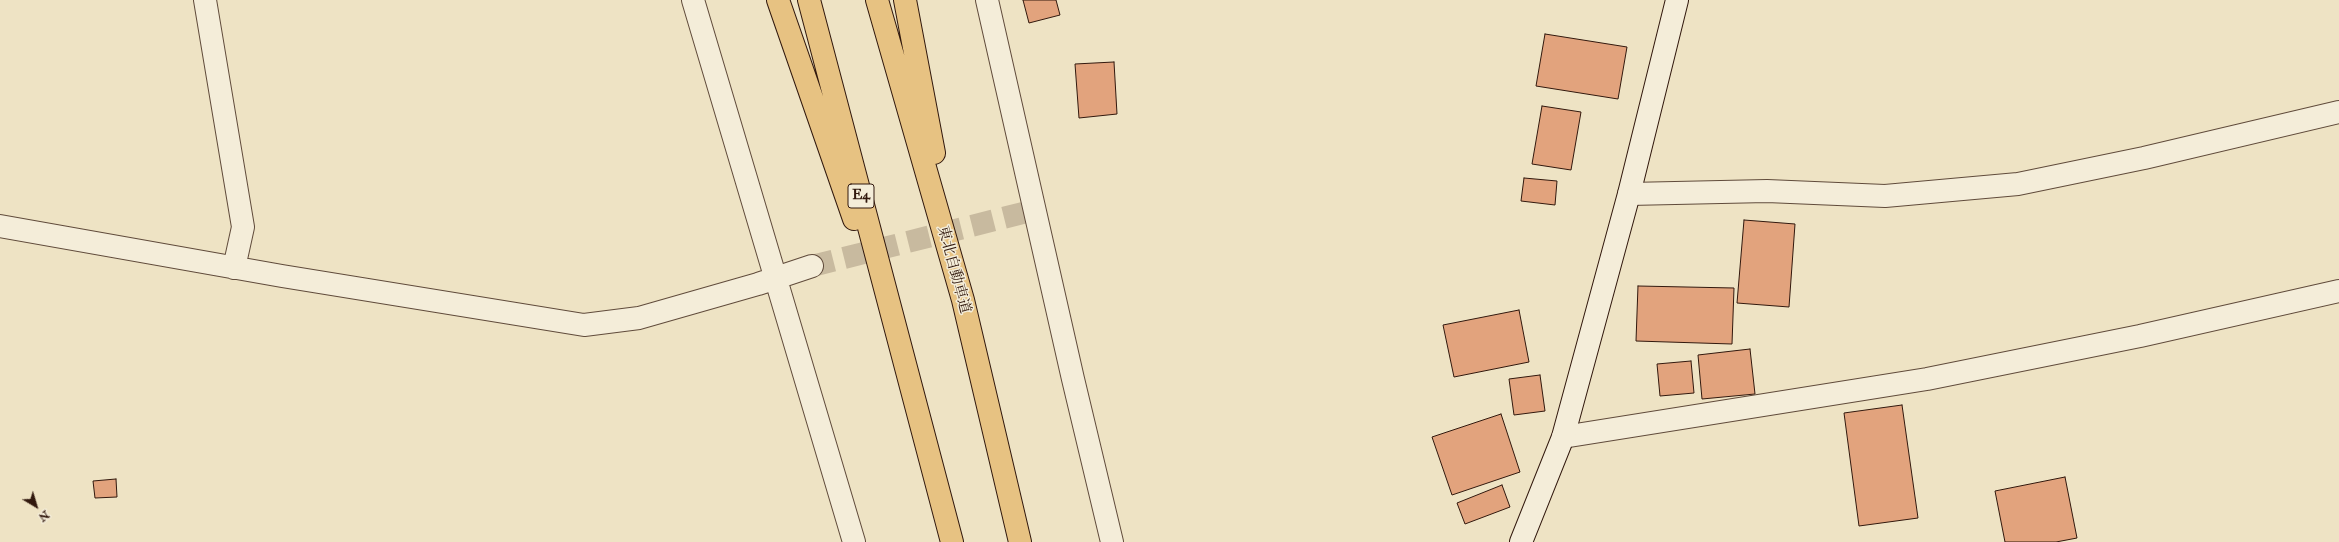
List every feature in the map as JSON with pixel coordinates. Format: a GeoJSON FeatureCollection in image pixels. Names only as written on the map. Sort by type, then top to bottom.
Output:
{"type":"FeatureCollection","features":[{"type":"Feature","properties":{"kind":"highway"},"geometry":{"type":"LineString","coordinates":[[778,0],[913,393]]}},
{"type":"Feature","properties":{"kind":"highway","name":"E4"},"geometry":{"type":"LineString","coordinates":[[809,0],[952,542]]}},
{"type":"Feature","properties":{"kind":"highway","name":"東北自動車道"},"geometry":{"type":"LineString","coordinates":[[877,0],[962,300],[1020,542]]}},
{"type":"Feature","properties":{"kind":"highway"},"geometry":{"type":"LineString","coordinates":[[905,0],[962,300]]}},
{"type":"Feature","properties":{"kind":"street"},"geometry":{"type":"LineString","coordinates":[[205,0],[244,227],[234,268]]}},
{"type":"Feature","properties":{"kind":"street"},"geometry":{"type":"LineString","coordinates":[[693,0],[777,278],[854,542]]}},
{"type":"Feature","properties":{"kind":"street"},"geometry":{"type":"LineString","coordinates":[[987,0],[1071,372],[1112,542]]}},
{"type":"Feature","properties":{"kind":"street"},"geometry":{"type":"LineString","coordinates":[[1521,542],[1563,437],[1629,194],[1677,0]]}},
{"type":"Feature","properties":{"kind":"street"},"geometry":{"type":"LineString","coordinates":[[1629,194],[1767,190],[1885,196],[2018,184],[2144,158],[2339,112]]}},
{"type":"Feature","properties":{"kind":"street"},"geometry":{"type":"LineString","coordinates":[[1,232],[584,325],[639,318],[777,278],[812,266]]}},
{"type":"Feature","properties":{"kind":"street"},"geometry":{"type":"LineString","coordinates":[[1563,437],[1927,379],[2140,336],[2339,291]]}},
{"type":"Feature","properties":{"kind":"building"},"geometry":{"type":"Polygon","coordinates":[[[1023,0],[1056,0],[1060,15],[1029,23],[1023,0]]]}},
{"type":"Feature","properties":{"kind":"building"},"geometry":{"type":"Polygon","coordinates":[[[1545,34],[1627,47],[1618,99],[1536,86],[1545,34]]]}},
{"type":"Feature","properties":{"kind":"building"},"geometry":{"type":"Polygon","coordinates":[[[1114,62],[1117,114],[1079,118],[1075,64],[1114,62]]]}},
{"type":"Feature","properties":{"kind":"building"},"geometry":{"type":"Polygon","coordinates":[[[1542,106],[1581,112],[1571,170],[1532,164],[1542,106]]]}},
{"type":"Feature","properties":{"kind":"building"},"geometry":{"type":"Polygon","coordinates":[[[1524,178],[1557,181],[1555,205],[1521,201],[1524,178]]]}},
{"type":"Feature","properties":{"kind":"building"},"geometry":{"type":"Polygon","coordinates":[[[1744,220],[1795,224],[1789,307],[1737,303],[1744,220]]]}},
{"type":"Feature","properties":{"kind":"building"},"geometry":{"type":"Polygon","coordinates":[[[1638,286],[1734,288],[1732,344],[1636,341],[1638,286]]]}},
{"type":"Feature","properties":{"kind":"building"},"geometry":{"type":"Polygon","coordinates":[[[1519,310],[1529,362],[1454,377],[1443,325],[1519,310]]]}},
{"type":"Feature","properties":{"kind":"building"},"geometry":{"type":"Polygon","coordinates":[[[1750,349],[1755,394],[1702,399],[1698,355],[1750,349]]]}},
{"type":"Feature","properties":{"kind":"building"},"geometry":{"type":"Polygon","coordinates":[[[1691,361],[1694,393],[1660,396],[1657,364],[1691,361]]]}},
{"type":"Feature","properties":{"kind":"building"},"geometry":{"type":"Polygon","coordinates":[[[1540,375],[1545,411],[1514,415],[1509,379],[1540,375]]]}},
{"type":"Feature","properties":{"kind":"building"},"geometry":{"type":"Polygon","coordinates":[[[1902,405],[1918,518],[1859,526],[1844,413],[1902,405]]]}},
{"type":"Feature","properties":{"kind":"building"},"geometry":{"type":"Polygon","coordinates":[[[1501,414],[1520,472],[1452,495],[1432,437],[1501,414]]]}},
{"type":"Feature","properties":{"kind":"building"},"geometry":{"type":"Polygon","coordinates":[[[2065,477],[2077,538],[2056,542],[2005,542],[1995,491],[2065,477]]]}},
{"type":"Feature","properties":{"kind":"building"},"geometry":{"type":"Polygon","coordinates":[[[116,479],[117,497],[95,498],[93,481],[116,479]]]}},
{"type":"Feature","properties":{"kind":"building"},"geometry":{"type":"Polygon","coordinates":[[[1502,485],[1510,507],[1465,524],[1457,503],[1502,485]]]}},
{"type":"Feature","properties":{"kind":"tunnel"},"geometry":{"type":"LineString","coordinates":[[812,266],[1035,210]]}}]}
